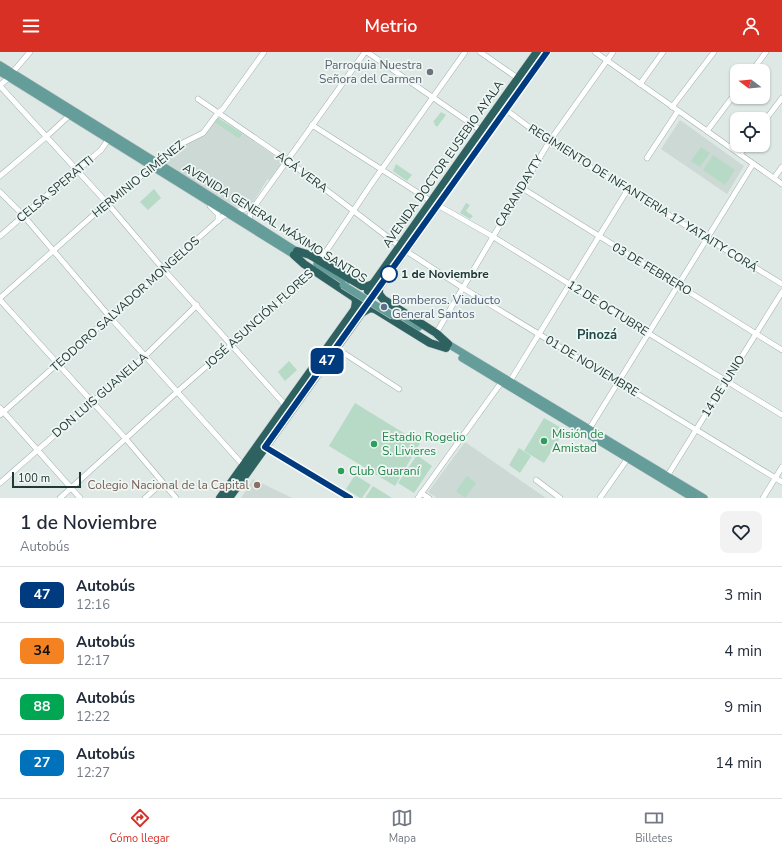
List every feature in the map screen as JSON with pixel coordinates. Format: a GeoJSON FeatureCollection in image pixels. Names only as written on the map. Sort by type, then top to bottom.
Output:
{"type":"FeatureCollection","features":[{"type":"Feature","properties":{"kind":"highway","name":"AVENIDA DOCTOR EUSEBIO AYALA"},"geometry":{"type":"LineString","coordinates":[[484,133],[506,110],[537,52]]}},
{"type":"Feature","properties":{"kind":"highway","name":"AVENIDA DOCTOR EUSEBIO AYALA"},"geometry":{"type":"LineString","coordinates":[[371,293],[521,81],[547,52]]}},
{"type":"Feature","properties":{"kind":"highway"},"geometry":{"type":"LineString","coordinates":[[220,498],[243,465],[336,348],[358,311],[355,298],[316,266],[310,255],[296,253]]}},
{"type":"Feature","properties":{"kind":"highway"},"geometry":{"type":"LineString","coordinates":[[316,266],[362,286],[376,286],[383,299],[435,334],[447,346]]}},
{"type":"Feature","properties":{"kind":"highway"},"geometry":{"type":"LineString","coordinates":[[229,498],[265,447],[288,408],[365,302]]}},
{"type":"Feature","properties":{"kind":"highway"},"geometry":{"type":"LineString","coordinates":[[358,311],[370,308],[375,309],[430,342],[447,346]]}},
{"type":"Feature","properties":{"kind":"main road","name":"AVENIDA GENERAL MÁXIMO SANTOS"},"geometry":{"type":"LineString","coordinates":[[0,65],[11,75],[155,165],[199,196],[249,228],[296,253]]}},
{"type":"Feature","properties":{"kind":"main road","name":"AVENIDA GENERAL MÁXIMO SANTOS"},"geometry":{"type":"LineString","coordinates":[[0,72],[11,75]]}},
{"type":"Feature","properties":{"kind":"main road","name":"AVENIDA GENERAL MÁXIMO SANTOS"},"geometry":{"type":"LineString","coordinates":[[72,113],[108,140],[235,211],[296,253]]}},
{"type":"Feature","properties":{"kind":"main road","name":"AVENIDA GENERAL MÁXIMO SANTOS"},"geometry":{"type":"LineString","coordinates":[[316,266],[666,478],[693,498]]}},
{"type":"Feature","properties":{"kind":"main road","name":"AVENIDA GENERAL MÁXIMO SANTOS"},"geometry":{"type":"LineString","coordinates":[[422,331],[435,334]]}},
{"type":"Feature","properties":{"kind":"main road","name":"AVENIDA GENERAL MÁXIMO SANTOS"},"geometry":{"type":"LineString","coordinates":[[588,431],[628,458],[704,498]]}},
{"type":"Feature","properties":{"kind":"main road"},"geometry":{"type":"LineString","coordinates":[[265,447],[350,498]]}},
{"type":"Feature","properties":{"kind":"street"},"geometry":{"type":"LineString","coordinates":[[30,52],[11,75],[0,85],[108,204],[164,270],[288,408]]}},
{"type":"Feature","properties":{"kind":"street","name":"HERMINIO GIMÉNEZ"},"geometry":{"type":"LineString","coordinates":[[0,299],[98,211],[177,146],[202,133],[223,109],[264,52]]}},
{"type":"Feature","properties":{"kind":"street"},"geometry":{"type":"LineString","coordinates":[[249,228],[249,220],[256,204],[366,52],[484,133]]}},
{"type":"Feature","properties":{"kind":"street","name":"JOSÉ ASUNCIÓN FLORES"},"geometry":{"type":"LineString","coordinates":[[60,498],[311,275],[382,170],[465,52]]}},
{"type":"Feature","properties":{"kind":"street"},"geometry":{"type":"LineString","coordinates":[[480,52],[521,81]]}},
{"type":"Feature","properties":{"kind":"street"},"geometry":{"type":"LineString","coordinates":[[595,52],[782,184]]}},
{"type":"Feature","properties":{"kind":"street","name":"CARANDAYTY"},"geometry":{"type":"LineString","coordinates":[[435,334],[549,142],[613,52]]}},
{"type":"Feature","properties":{"kind":"street"},"geometry":{"type":"LineString","coordinates":[[640,84],[663,52]]}},
{"type":"Feature","properties":{"kind":"street"},"geometry":{"type":"LineString","coordinates":[[672,107],[714,52]]}},
{"type":"Feature","properties":{"kind":"street"},"geometry":{"type":"LineString","coordinates":[[757,64],[766,52]]}},
{"type":"Feature","properties":{"kind":"street"},"geometry":{"type":"LineString","coordinates":[[770,114],[782,98]]}},
{"type":"Feature","properties":{"kind":"street","name":"ACÁ VERA"},"geometry":{"type":"LineString","coordinates":[[198,99],[287,160],[355,210],[403,248]]}},
{"type":"Feature","properties":{"kind":"street"},"geometry":{"type":"LineString","coordinates":[[707,131],[730,100]]}},
{"type":"Feature","properties":{"kind":"street","name":"REGIMIENTO DE INFANTERIA 17 YATAITY CORÁ"},"geometry":{"type":"LineString","coordinates":[[506,110],[549,142],[782,284]]}},
{"type":"Feature","properties":{"kind":"street"},"geometry":{"type":"LineString","coordinates":[[647,158],[678,111]]}},
{"type":"Feature","properties":{"kind":"street"},"geometry":{"type":"LineString","coordinates":[[0,176],[72,113]]}},
{"type":"Feature","properties":{"kind":"street","name":"12 DE OCTUBRE"},"geometry":{"type":"LineString","coordinates":[[312,125],[434,203],[492,236],[782,415]]}},
{"type":"Feature","properties":{"kind":"street","name":"CELSA SPERATTI"},"geometry":{"type":"LineString","coordinates":[[0,236],[101,150],[108,140]]}},
{"type":"Feature","properties":{"kind":"street"},"geometry":{"type":"LineString","coordinates":[[588,431],[753,164]]}},
{"type":"Feature","properties":{"kind":"street"},"geometry":{"type":"LineString","coordinates":[[774,178],[782,167]]}},
{"type":"Feature","properties":{"kind":"street","name":"03 DE FEBRERO"},"geometry":{"type":"LineString","coordinates":[[522,188],[782,350]]}},
{"type":"Feature","properties":{"kind":"street"},"geometry":{"type":"LineString","coordinates":[[418,498],[506,381],[539,334],[628,190]]}},
{"type":"Feature","properties":{"kind":"street"},"geometry":{"type":"LineString","coordinates":[[0,192],[23,215],[110,317],[146,355],[243,465]]}},
{"type":"Feature","properties":{"kind":"street"},"geometry":{"type":"LineString","coordinates":[[199,196],[215,210],[218,214],[218,221]]}},
{"type":"Feature","properties":{"kind":"street","name":"TEODORO SALVADOR MONGELOS"},"geometry":{"type":"LineString","coordinates":[[1,412],[58,364],[218,221],[228,214],[247,209],[256,204]]}},
{"type":"Feature","properties":{"kind":"street","name":"01 DE NOVIEMBRE"},"geometry":{"type":"LineString","coordinates":[[403,248],[463,288],[782,482]]}},
{"type":"Feature","properties":{"kind":"street","name":"14 DE JUNIO"},"geometry":{"type":"LineString","coordinates":[[666,478],[782,292]]}},
{"type":"Feature","properties":{"kind":"street"},"geometry":{"type":"LineString","coordinates":[[0,299],[91,402],[126,439],[176,498]]}},
{"type":"Feature","properties":{"kind":"street","name":"DON LUIS GUANELLA"},"geometry":{"type":"LineString","coordinates":[[0,483],[146,355],[197,305]]}},
{"type":"Feature","properties":{"kind":"street"},"geometry":{"type":"LineString","coordinates":[[336,348],[399,388]]}},
{"type":"Feature","properties":{"kind":"street"},"geometry":{"type":"LineString","coordinates":[[1,412],[37,449],[80,498]]}},
{"type":"Feature","properties":{"kind":"street"},"geometry":{"type":"LineString","coordinates":[[600,498],[628,458]]}},
{"type":"Feature","properties":{"kind":"street"},"geometry":{"type":"LineString","coordinates":[[763,498],[782,467]]}},
{"type":"Feature","properties":{"kind":"street"},"geometry":{"type":"LineString","coordinates":[[536,480],[560,498]]}},
{"type":"Feature","properties":{"kind":"street"},"geometry":{"type":"LineString","coordinates":[[145,498],[162,482]]}},
{"type":"Feature","properties":{"kind":"street"},"geometry":{"type":"LineString","coordinates":[[422,493],[429,498]]}},
{"type":"Feature","properties":{"kind":"shaded area"},"geometry":{"type":"Polygon","coordinates":[[[680,120],[744,166],[727,194],[661,149],[680,120]]]}},
{"type":"Feature","properties":{"kind":"shaded area"},"geometry":{"type":"Polygon","coordinates":[[[214,122],[239,139],[243,134],[282,161],[270,179],[267,180],[252,204],[246,207],[236,207],[165,165],[163,162],[179,147],[204,135],[214,122]]]}},
{"type":"Feature","properties":{"kind":"shaded area"},"geometry":{"type":"Polygon","coordinates":[[[465,442],[546,498],[437,498],[428,492],[465,442]]]}},
{"type":"Feature","properties":{"kind":"shaded area","name":"Colegio Nacional de la Capital"},"geometry":{"type":"Polygon","coordinates":[[[253,479],[292,498],[241,498],[253,479]]]}},
{"type":"Feature","properties":{"kind":"green space"},"geometry":{"type":"Polygon","coordinates":[[[441,112],[446,115],[437,127],[433,122],[441,112]]]}},
{"type":"Feature","properties":{"kind":"green space"},"geometry":{"type":"Polygon","coordinates":[[[217,117],[243,134],[239,139],[214,122],[217,117]]]}},
{"type":"Feature","properties":{"kind":"green space"},"geometry":{"type":"Polygon","coordinates":[[[701,147],[710,153],[700,167],[691,161],[701,147]]]}},
{"type":"Feature","properties":{"kind":"green space"},"geometry":{"type":"Polygon","coordinates":[[[713,155],[735,170],[725,185],[703,170],[713,155]]]}},
{"type":"Feature","properties":{"kind":"green space"},"geometry":{"type":"Polygon","coordinates":[[[396,164],[412,175],[407,181],[393,171],[396,164]]]}},
{"type":"Feature","properties":{"kind":"green space"},"geometry":{"type":"Polygon","coordinates":[[[154,189],[161,198],[148,210],[140,202],[154,189]]]}},
{"type":"Feature","properties":{"kind":"green space"},"geometry":{"type":"Polygon","coordinates":[[[466,203],[470,205],[466,211],[473,216],[470,219],[460,213],[466,203]]]}},
{"type":"Feature","properties":{"kind":"green space"},"geometry":{"type":"Polygon","coordinates":[[[289,361],[297,370],[285,381],[278,372],[289,361]]]}},
{"type":"Feature","properties":{"kind":"green space","name":"Estadio Rogelio S. Livieres"},"geometry":{"type":"Polygon","coordinates":[[[355,403],[420,443],[395,486],[329,446],[355,403]]]}},
{"type":"Feature","properties":{"kind":"green space","name":"Misión de Amistad"},"geometry":{"type":"Polygon","coordinates":[[[544,418],[565,430],[544,463],[524,451],[544,418]]]}},
{"type":"Feature","properties":{"kind":"green space","name":"Misión de Amistad"},"geometry":{"type":"Polygon","coordinates":[[[519,448],[531,456],[520,473],[509,465],[519,448]]]}},
{"type":"Feature","properties":{"kind":"green space"},"geometry":{"type":"Polygon","coordinates":[[[417,455],[432,466],[414,493],[398,483],[417,455]]]}},
{"type":"Feature","properties":{"kind":"green space"},"geometry":{"type":"Polygon","coordinates":[[[355,475],[371,485],[362,498],[346,489],[355,475]]]}},
{"type":"Feature","properties":{"kind":"green space"},"geometry":{"type":"Polygon","coordinates":[[[467,476],[476,483],[465,498],[456,491],[467,476]]]}},
{"type":"Feature","properties":{"kind":"green space"},"geometry":{"type":"Polygon","coordinates":[[[373,486],[392,498],[365,498],[373,486]]]}},
{"type":"Feature","properties":{"kind":"bus line","name":"47"},"geometry":{"type":"LineString","coordinates":[[350,498],[265,447],[547,52]]}},
{"type":"Feature","properties":{"kind":"place","name":"Parroquia Nuestra Señora del Carmen"},"geometry":{"type":"Point","coordinates":[430,72]}},
{"type":"Feature","properties":{"kind":"place","name":"1 de Noviembre"},"geometry":{"type":"Point","coordinates":[389,274]}},
{"type":"Feature","properties":{"kind":"place","name":"Bomberos. Viaducto General Santos"},"geometry":{"type":"Point","coordinates":[384,307]}},
{"type":"Feature","properties":{"kind":"place","name":"Misión de Amistad"},"geometry":{"type":"Point","coordinates":[544,441]}},
{"type":"Feature","properties":{"kind":"place","name":"Estadio Rogelio S. Livieres"},"geometry":{"type":"Point","coordinates":[374,444]}},
{"type":"Feature","properties":{"kind":"place","name":"Club Guaraní"},"geometry":{"type":"Point","coordinates":[341,471]}},
{"type":"Feature","properties":{"kind":"place","name":"Colegio Nacional de la Capital"},"geometry":{"type":"Point","coordinates":[257,485]}},
{"type":"Feature","properties":{"kind":"district","name":"Pinozá"},"geometry":{"type":"Point","coordinates":[597,334]}}]}
